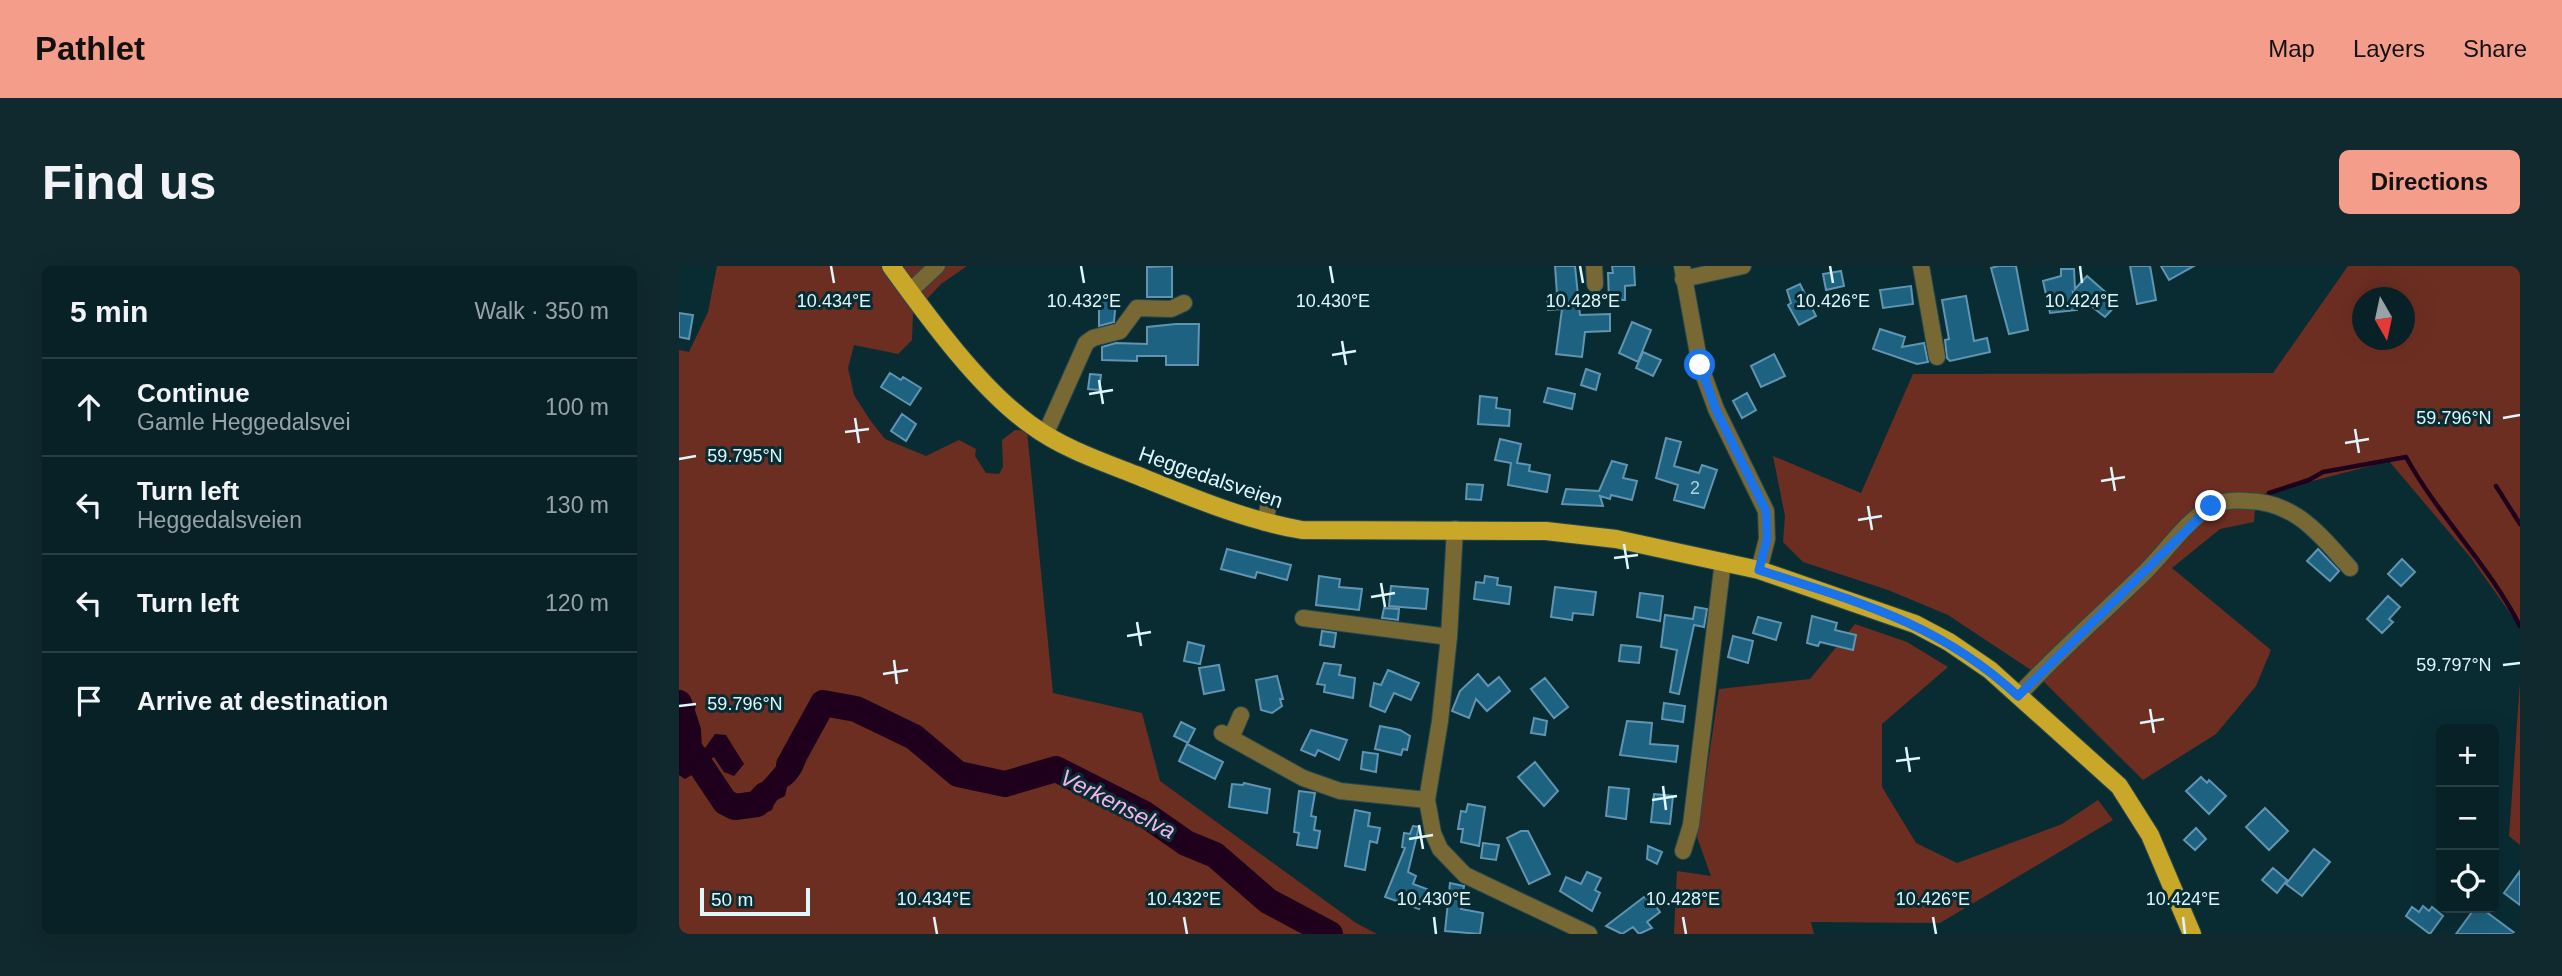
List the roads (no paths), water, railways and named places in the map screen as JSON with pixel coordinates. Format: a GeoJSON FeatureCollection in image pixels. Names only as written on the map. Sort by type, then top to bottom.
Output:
{"type":"FeatureCollection","features":[{"type":"Feature","properties":{"kind":"main road","name":"Heggedalsveien"},"geometry":{"type":"LineString","coordinates":[[891,266],[909,292],[989,388],[1045,435],[1121,469],[1265,523],[1337,532],[1455,529],[1581,535],[1759,570],[1877,608],[1915,624],[1949,642],[1990,670],[2119,786],[2150,835],[2192,934]]}},
{"type":"Feature","properties":{"kind":"street"},"geometry":{"type":"LineString","coordinates":[[909,292],[937,266]]}},
{"type":"Feature","properties":{"kind":"street"},"geometry":{"type":"LineString","coordinates":[[1594,266],[1595,284]]}},
{"type":"Feature","properties":{"kind":"street"},"geometry":{"type":"LineString","coordinates":[[1743,266],[1682,273],[1700,365],[1716,410],[1766,511],[1767,539],[1759,570]]}},
{"type":"Feature","properties":{"kind":"street"},"geometry":{"type":"LineString","coordinates":[[1921,266],[1937,357]]}},
{"type":"Feature","properties":{"kind":"street"},"geometry":{"type":"LineString","coordinates":[[1045,435],[1087,343],[1093,338],[1120,331],[1137,308],[1171,309],[1184,303]]}},
{"type":"Feature","properties":{"kind":"street"},"geometry":{"type":"LineString","coordinates":[[2018,696],[2151,568],[2188,527],[2215,505],[2239,500],[2267,501],[2285,507],[2308,522],[2350,568]]}},
{"type":"Feature","properties":{"kind":"street"},"geometry":{"type":"LineString","coordinates":[[1265,523],[1269,503]]}},
{"type":"Feature","properties":{"kind":"street"},"geometry":{"type":"LineString","coordinates":[[1455,529],[1449,637],[1440,721],[1427,800],[1431,826],[1440,849],[1465,875],[1589,934]]}},
{"type":"Feature","properties":{"kind":"street"},"geometry":{"type":"LineString","coordinates":[[1683,851],[1691,825],[1723,561]]}},
{"type":"Feature","properties":{"kind":"street"},"geometry":{"type":"LineString","coordinates":[[1303,618],[1449,637]]}},
{"type":"Feature","properties":{"kind":"street"},"geometry":{"type":"LineString","coordinates":[[1241,715],[1227,735],[1303,778],[1340,791],[1427,800]]}},
{"type":"Feature","properties":{"kind":"waterway"},"geometry":{"type":"LineString","coordinates":[[2269,493],[2309,480],[2323,472],[2406,457],[2433,500],[2494,582],[2520,626]]}},
{"type":"Feature","properties":{"kind":"waterway"},"geometry":{"type":"LineString","coordinates":[[2496,486],[2520,524]]}},
{"type":"Feature","properties":{"kind":"waterway"},"geometry":{"type":"LineString","coordinates":[[679,703],[688,731],[689,748],[725,802],[735,807],[757,804],[765,795]]}},
{"type":"Feature","properties":{"kind":"waterway","name":"Verkenselva"},"geometry":{"type":"LineString","coordinates":[[789,765],[823,703],[856,709],[914,737],[958,774],[1005,784],[1056,769],[1143,813],[1186,843],[1215,855],[1268,901],[1330,934]]}}]}
